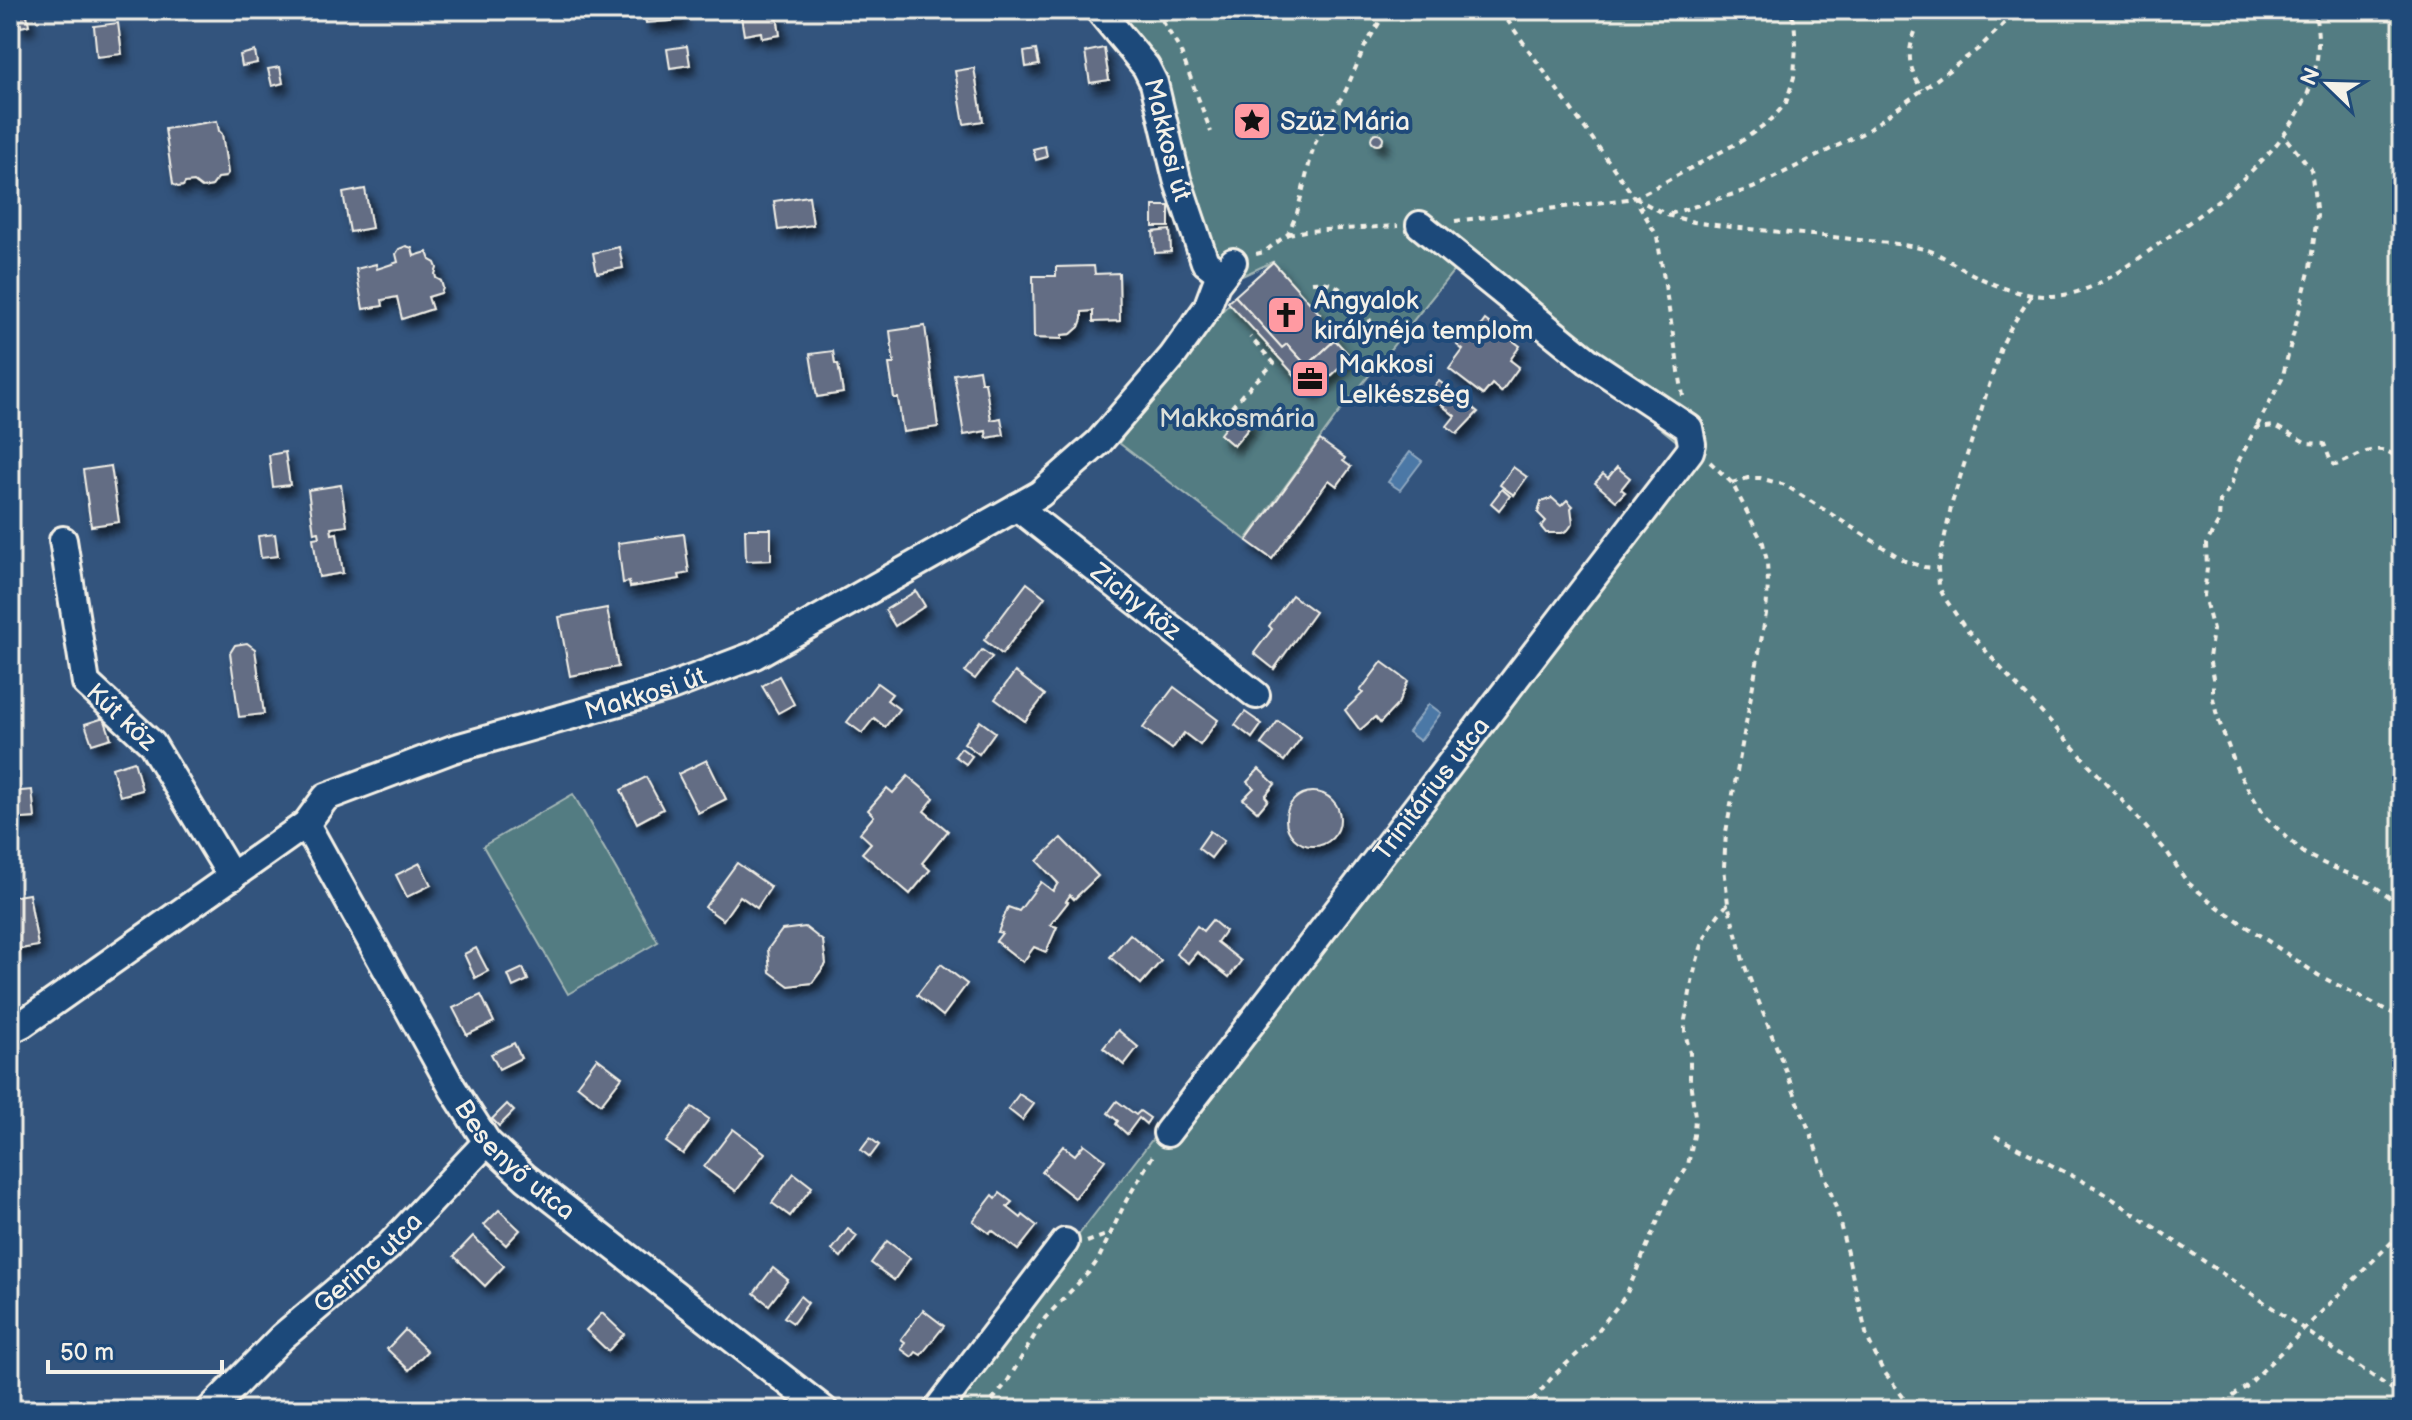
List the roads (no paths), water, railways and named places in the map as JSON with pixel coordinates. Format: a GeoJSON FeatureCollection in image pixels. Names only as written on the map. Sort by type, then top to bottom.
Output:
{"type":"FeatureCollection","features":[{"type":"Feature","properties":{"kind":"street","name":"Makkosi út"},"geometry":{"type":"LineString","coordinates":[[10,1030],[306,824],[326,797],[439,754],[668,688],[755,655],[1040,494],[1087,454],[1172,357],[1207,308],[1213,289],[1227,268],[1205,262],[1177,179],[1154,83],[1146,67],[1099,10]]}},
{"type":"Feature","properties":{"kind":"street","name":"Trinitárius utca"},"geometry":{"type":"LineString","coordinates":[[1167,1133],[1690,451],[1690,436],[1588,361],[1420,225]]}},
{"type":"Feature","properties":{"kind":"street","name":"Zichy köz"},"geometry":{"type":"LineString","coordinates":[[1017,507],[1256,695]]}},
{"type":"Feature","properties":{"kind":"street","name":"Kút köz"},"geometry":{"type":"LineString","coordinates":[[63,540],[86,683],[152,744],[232,877]]}},
{"type":"Feature","properties":{"kind":"street","name":"Besenyő utca"},"geometry":{"type":"LineString","coordinates":[[306,824],[453,1089],[487,1142],[526,1178],[824,1410]]}},
{"type":"Feature","properties":{"kind":"street","name":"Gerinc utca"},"geometry":{"type":"LineString","coordinates":[[210,1410],[282,1337],[388,1247],[487,1142]]}},
{"type":"Feature","properties":{"kind":"street"},"geometry":{"type":"LineString","coordinates":[[937,1410],[1065,1242]]}},
{"type":"Feature","properties":{"kind":"water"},"geometry":{"type":"Polygon","coordinates":[[[1410,452],[1422,461],[1400,490],[1388,482],[1410,452]]]}},
{"type":"Feature","properties":{"kind":"water"},"geometry":{"type":"Polygon","coordinates":[[[1429,704],[1441,713],[1420,741],[1408,732],[1429,704]]]}},
{"type":"Feature","properties":{"kind":"place","name":"Szűz Mária"},"geometry":{"type":"Point","coordinates":[1252,121]}},
{"type":"Feature","properties":{"kind":"place","name":"Angyalok királynéja templom"},"geometry":{"type":"Point","coordinates":[1286,315]}},
{"type":"Feature","properties":{"kind":"place","name":"Makkosi Lelkészség"},"geometry":{"type":"Point","coordinates":[1310,379]}},
{"type":"Feature","properties":{"kind":"park label","name":"Makkosmária"},"geometry":{"type":"Point","coordinates":[1237,418]}}]}
